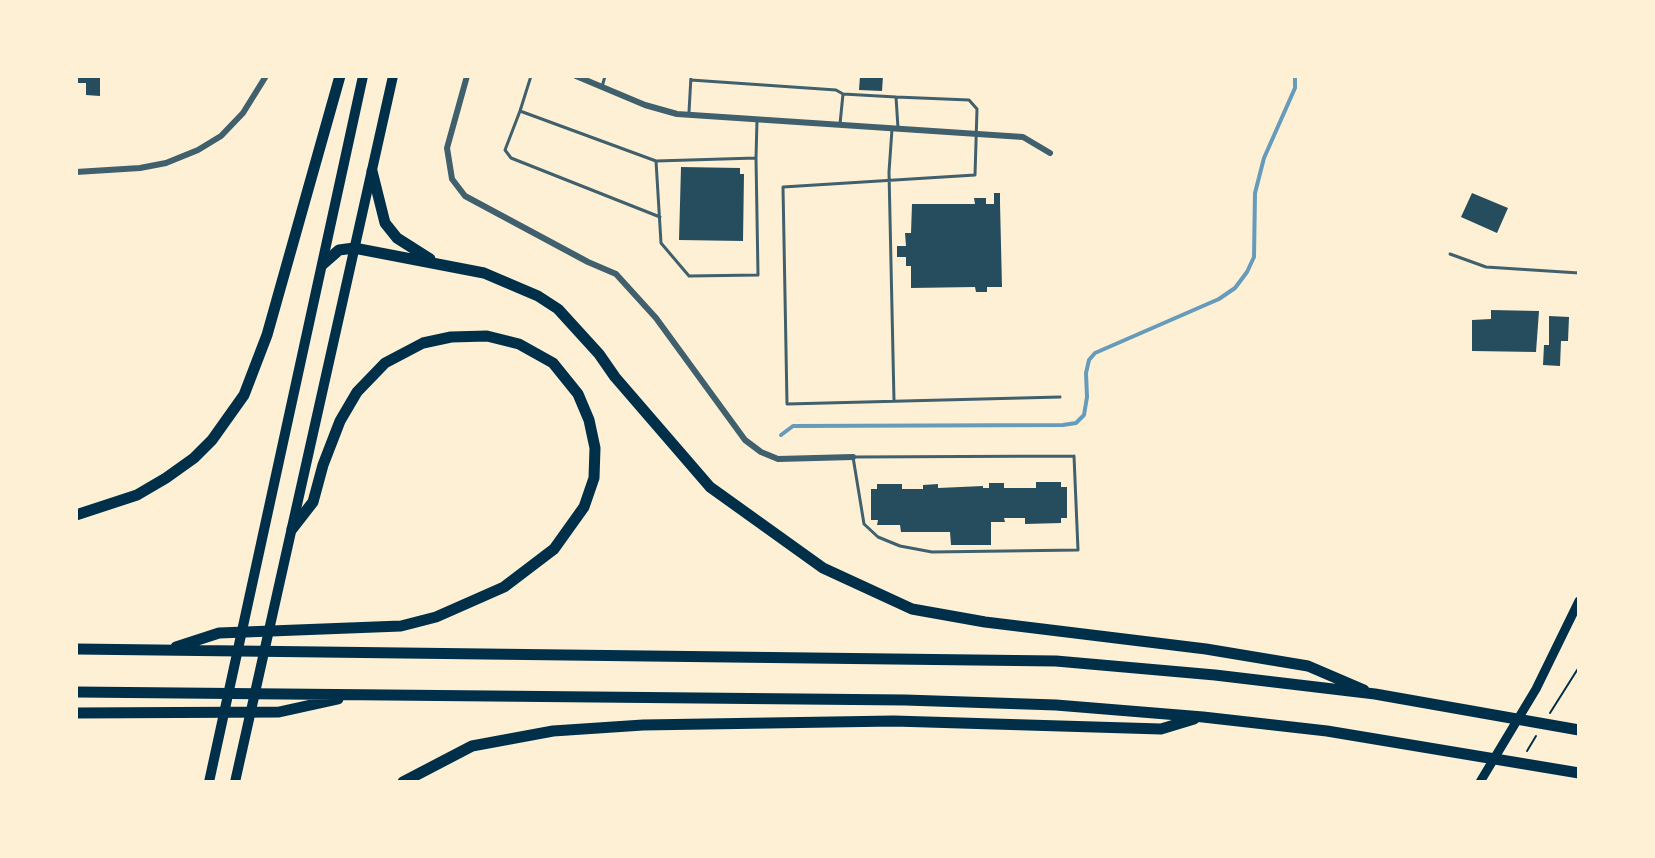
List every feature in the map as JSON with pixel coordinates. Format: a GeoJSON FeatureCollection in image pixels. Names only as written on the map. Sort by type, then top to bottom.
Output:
{"type":"FeatureCollection","features":[{"type":"Feature","properties":{"kind":"highway"},"geometry":{"type":"LineString","coordinates":[[76,515],[137,495],[194,458],[212,440],[244,395],[267,335],[340,76]]}},
{"type":"Feature","properties":{"kind":"highway"},"geometry":{"type":"LineString","coordinates":[[372,171],[385,223],[397,238],[434,262]]}},
{"type":"Feature","properties":{"kind":"highway"},"geometry":{"type":"LineString","coordinates":[[323,264],[339,250],[354,248],[434,262],[512,283],[558,309],[710,487],[823,568],[912,609],[985,622],[1190,647],[1308,666],[1375,694]]}},
{"type":"Feature","properties":{"kind":"highway"},"geometry":{"type":"LineString","coordinates":[[167,650],[219,633],[401,626],[436,617],[504,587],[554,549],[584,507],[594,478],[595,448],[589,420],[578,394],[553,363],[519,344],[487,336],[451,337],[423,343],[385,363],[357,392],[328,450],[313,502],[292,529]]}},
{"type":"Feature","properties":{"kind":"highway"},"geometry":{"type":"LineString","coordinates":[[76,649],[1056,661],[1215,675],[1375,694],[1579,730]]}},
{"type":"Feature","properties":{"kind":"highway"},"geometry":{"type":"LineString","coordinates":[[76,692],[905,700],[1056,705],[1203,717],[1418,744],[1575,772]]}},
{"type":"Feature","properties":{"kind":"highway"},"geometry":{"type":"LineString","coordinates":[[76,713],[279,712],[357,695]]}},
{"type":"Feature","properties":{"kind":"highway"},"geometry":{"type":"LineString","coordinates":[[403,782],[472,746],[553,731],[643,725],[894,721],[1161,729],[1203,717]]}},
{"type":"Feature","properties":{"kind":"main road"},"geometry":{"type":"LineString","coordinates":[[209,782],[363,76]]}},
{"type":"Feature","properties":{"kind":"main road"},"geometry":{"type":"LineString","coordinates":[[235,782],[393,76]]}},
{"type":"Feature","properties":{"kind":"main road"},"geometry":{"type":"LineString","coordinates":[[1480,782],[1536,689],[1579,601]]}},
{"type":"Feature","properties":{"kind":"street"},"geometry":{"type":"LineString","coordinates":[[76,172],[140,168],[166,163],[198,150],[221,136],[243,113],[266,76]]}},
{"type":"Feature","properties":{"kind":"street"},"geometry":{"type":"LineString","coordinates":[[467,76],[447,148],[452,179],[465,196],[616,274],[656,318],[745,440],[761,452],[778,459],[853,457]]}},
{"type":"Feature","properties":{"kind":"street"},"geometry":{"type":"LineString","coordinates":[[576,76],[645,105],[688,115],[1023,137],[1050,153]]}},
{"type":"Feature","properties":{"kind":"lane"},"geometry":{"type":"LineString","coordinates":[[531,76],[505,150],[511,158],[660,217]]}},
{"type":"Feature","properties":{"kind":"lane"},"geometry":{"type":"LineString","coordinates":[[602,87],[605,76]]}},
{"type":"Feature","properties":{"kind":"lane"},"geometry":{"type":"LineString","coordinates":[[688,115],[691,78],[836,90],[843,94],[969,100],[977,109],[975,175],[783,187],[787,404],[1060,397]]}},
{"type":"Feature","properties":{"kind":"lane"},"geometry":{"type":"LineString","coordinates":[[840,125],[843,94]]}},
{"type":"Feature","properties":{"kind":"lane"},"geometry":{"type":"LineString","coordinates":[[894,401],[889,182],[896,97]]}},
{"type":"Feature","properties":{"kind":"lane"},"geometry":{"type":"LineString","coordinates":[[520,111],[656,161],[756,158]]}},
{"type":"Feature","properties":{"kind":"lane"},"geometry":{"type":"LineString","coordinates":[[656,161],[661,243],[689,276],[758,275],[757,120]]}},
{"type":"Feature","properties":{"kind":"lane"},"geometry":{"type":"LineString","coordinates":[[1450,254],[1486,267],[1579,273]]}},
{"type":"Feature","properties":{"kind":"lane"},"geometry":{"type":"LineString","coordinates":[[1074,456],[1078,550],[932,552],[900,546],[878,537],[864,524],[853,457],[1074,456]]}},
{"type":"Feature","properties":{"kind":"building"},"geometry":{"type":"Polygon","coordinates":[[[76,76],[100,76],[100,96],[86,95],[86,83],[76,83],[76,76]]]}},
{"type":"Feature","properties":{"kind":"building"},"geometry":{"type":"Polygon","coordinates":[[[860,76],[883,76],[882,91],[859,90],[860,76]]]}},
{"type":"Feature","properties":{"kind":"building"},"geometry":{"type":"Polygon","coordinates":[[[681,167],[740,168],[740,174],[744,174],[743,241],[679,240],[681,167]]]}},
{"type":"Feature","properties":{"kind":"building"},"geometry":{"type":"Polygon","coordinates":[[[994,193],[1000,193],[1002,287],[987,287],[987,292],[976,292],[975,287],[911,288],[911,266],[906,266],[906,257],[897,257],[897,246],[906,246],[905,233],[911,233],[912,204],[975,204],[974,198],[986,198],[986,204],[994,204],[994,193]]]}},
{"type":"Feature","properties":{"kind":"building"},"geometry":{"type":"Polygon","coordinates":[[[1472,193],[1508,208],[1497,233],[1461,217],[1472,193]]]}},
{"type":"Feature","properties":{"kind":"building"},"geometry":{"type":"Polygon","coordinates":[[[1491,310],[1539,311],[1536,352],[1472,351],[1472,320],[1491,319],[1491,310]]]}},
{"type":"Feature","properties":{"kind":"building"},"geometry":{"type":"Polygon","coordinates":[[[1549,316],[1569,317],[1568,341],[1561,341],[1560,366],[1543,365],[1544,345],[1549,345],[1549,316]]]}},
{"type":"Feature","properties":{"kind":"building"},"geometry":{"type":"Polygon","coordinates":[[[1036,482],[1061,482],[1061,487],[1067,487],[1067,518],[1061,518],[1061,523],[1025,524],[1025,518],[1004,518],[1005,522],[991,522],[991,545],[951,545],[950,532],[901,532],[900,525],[877,525],[878,520],[871,520],[871,489],[877,489],[877,484],[902,484],[902,489],[923,489],[923,485],[938,484],[938,488],[989,488],[989,483],[1004,483],[1004,488],[1036,488],[1036,482]]]}},
{"type":"Feature","properties":{"kind":"waterway"},"geometry":{"type":"LineString","coordinates":[[781,435],[793,426],[1076,423],[1084,415],[1086,373],[1089,360],[1095,353],[1219,299],[1235,288],[1247,272],[1254,257],[1255,193],[1264,158],[1295,88],[1295,76]]}}]}
